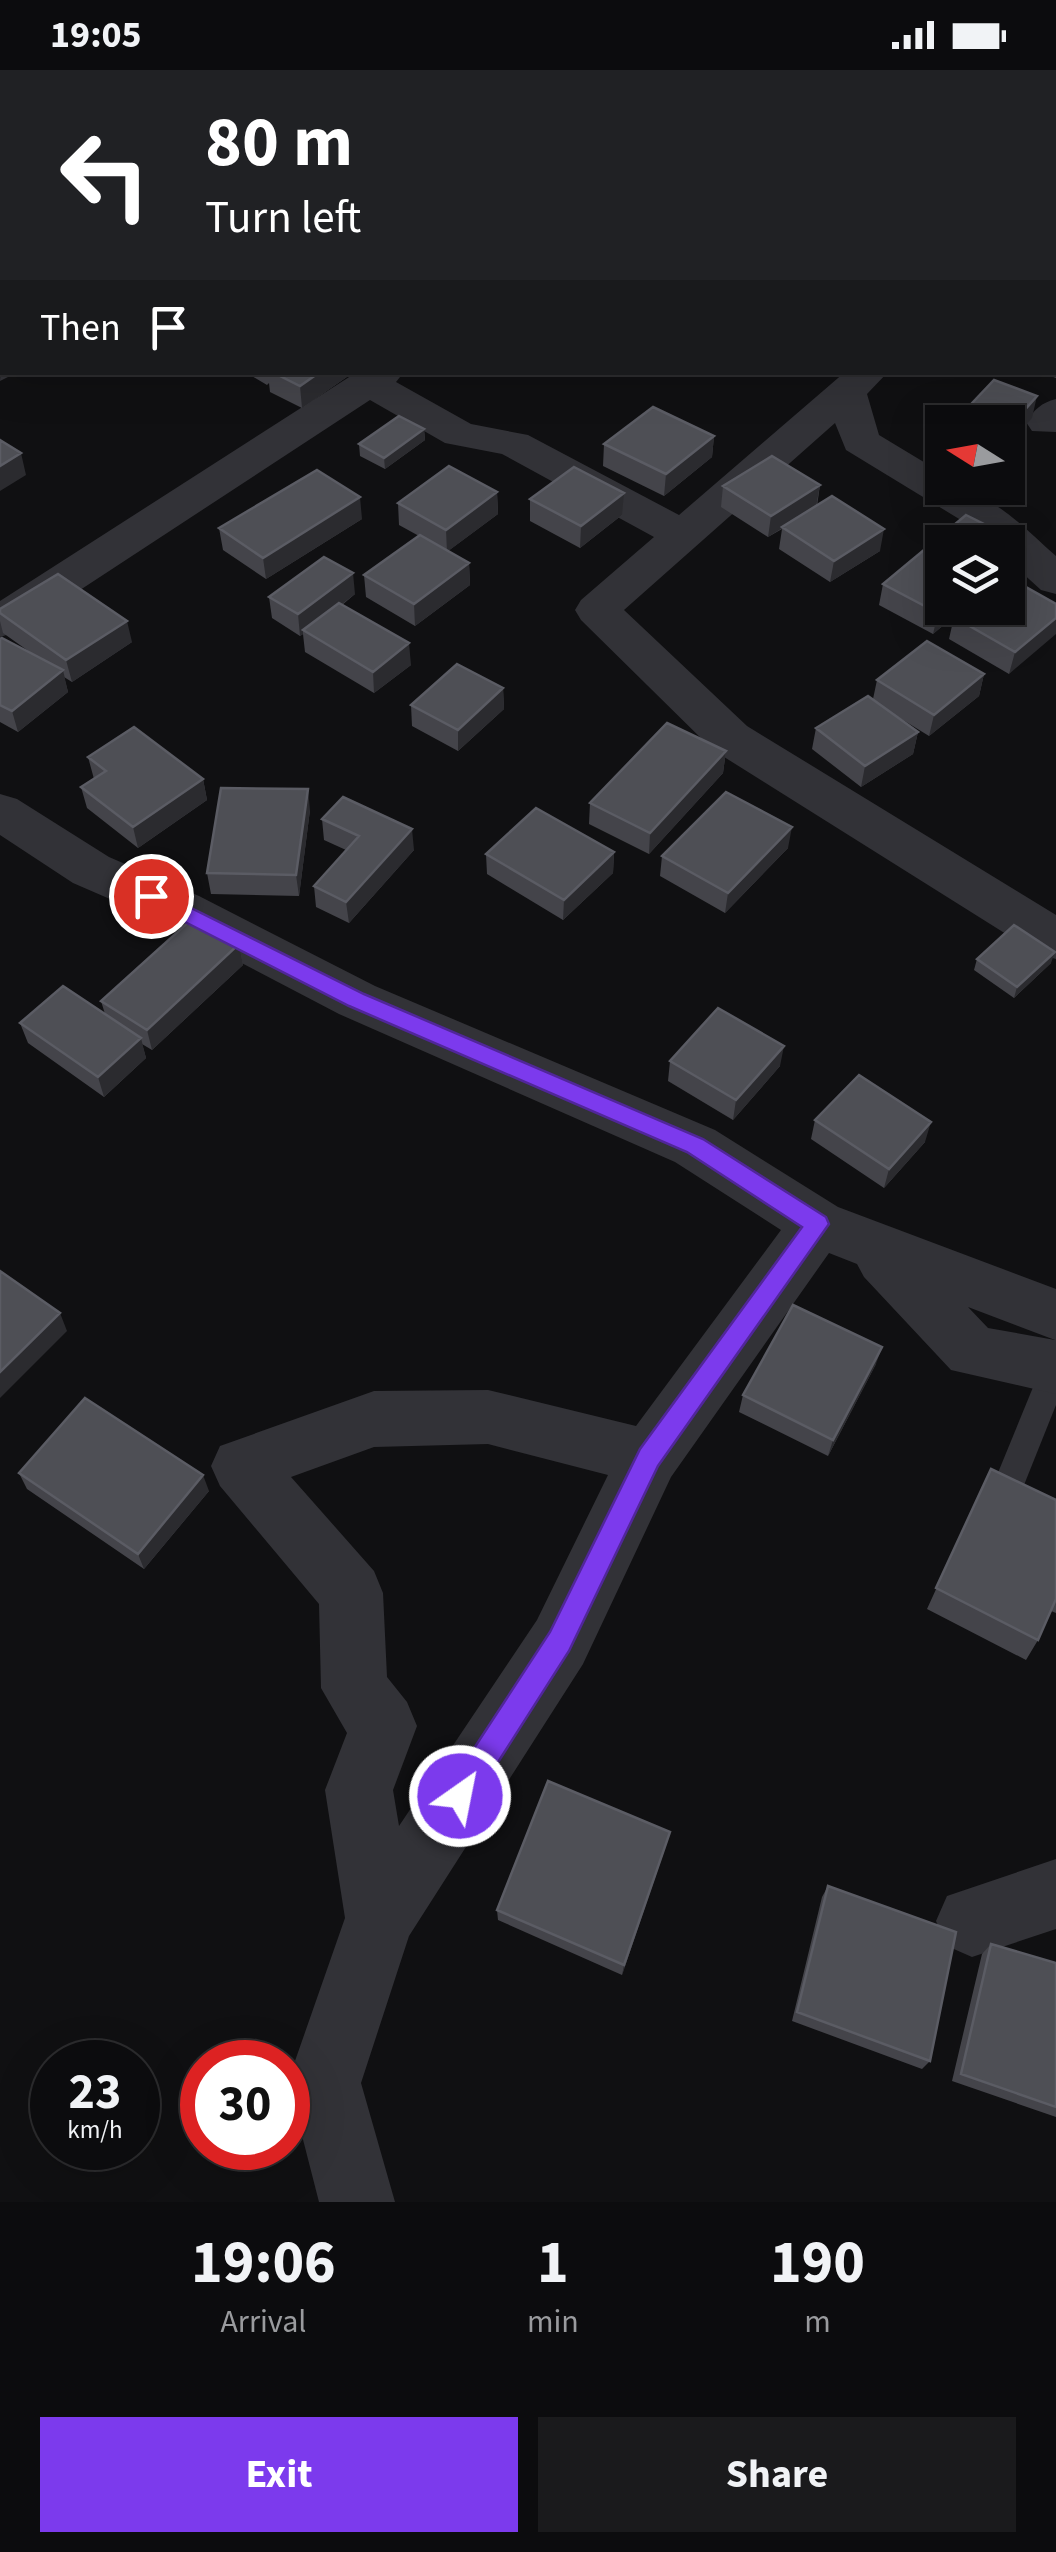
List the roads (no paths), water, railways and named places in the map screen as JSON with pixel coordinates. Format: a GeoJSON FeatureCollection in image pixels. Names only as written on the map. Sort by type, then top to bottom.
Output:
{"type":"FeatureCollection","features":[{"type":"Feature","properties":{"kind":"street"},"geometry":{"type":"LineString","coordinates":[[0,622],[377,378],[459,434],[514,444],[682,535]]}},
{"type":"Feature","properties":{"kind":"street"},"geometry":{"type":"LineString","coordinates":[[858,382],[597,610],[730,738],[1056,940]]}},
{"type":"Feature","properties":{"kind":"street"},"geometry":{"type":"LineString","coordinates":[[858,382],[860,441],[984,516],[1056,580]]}},
{"type":"Feature","properties":{"kind":"street"},"geometry":{"type":"LineString","coordinates":[[0,811],[90,870],[181,909],[357,1000],[695,1146],[844,1234],[1056,1314]]}},
{"type":"Feature","properties":{"kind":"street"},"geometry":{"type":"LineString","coordinates":[[844,1234],[972,1351],[1056,1367]]}},
{"type":"Feature","properties":{"kind":"street"},"geometry":{"type":"LineString","coordinates":[[357,2202],[324,2083],[380,1918],[560,1642],[649,1457],[844,1234]]}},
{"type":"Feature","properties":{"kind":"street"},"geometry":{"type":"LineString","coordinates":[[380,1918],[359,1790],[383,1726],[354,1688],[351,1593],[242,1466],[374,1419],[393,1418],[488,1417],[649,1457]]}},
{"type":"Feature","properties":{"kind":"street"},"geometry":{"type":"LineString","coordinates":[[972,1921],[1056,1894]]}},
{"type":"Feature","properties":{"kind":"lane"},"geometry":{"type":"LineString","coordinates":[[1011,1480],[1056,1367]]}}]}
